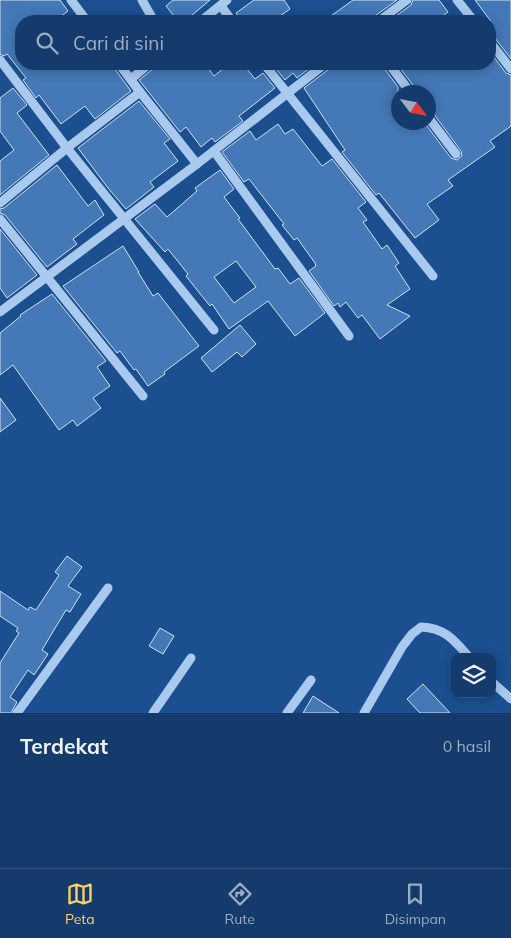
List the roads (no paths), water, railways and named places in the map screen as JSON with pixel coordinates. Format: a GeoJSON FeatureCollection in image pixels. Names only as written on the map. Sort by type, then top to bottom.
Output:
{"type":"FeatureCollection","features":[{"type":"Feature","properties":{"kind":"street"},"geometry":{"type":"LineString","coordinates":[[71,0],[82,15]]}},
{"type":"Feature","properties":{"kind":"street"},"geometry":{"type":"LineString","coordinates":[[142,0],[151,15]]}},
{"type":"Feature","properties":{"kind":"street"},"geometry":{"type":"LineString","coordinates":[[387,15],[407,0]]}},
{"type":"Feature","properties":{"kind":"street"},"geometry":{"type":"LineString","coordinates":[[457,0],[469,15]]}},
{"type":"Feature","properties":{"kind":"street"},"geometry":{"type":"LineString","coordinates":[[209,15],[224,3],[229,15]]}},
{"type":"Feature","properties":{"kind":"street"},"geometry":{"type":"LineString","coordinates":[[496,49],[511,68]]}},
{"type":"Feature","properties":{"kind":"street"},"geometry":{"type":"LineString","coordinates":[[0,60],[67,148],[214,330]]}},
{"type":"Feature","properties":{"kind":"street"},"geometry":{"type":"LineString","coordinates":[[124,70],[197,164]]}},
{"type":"Feature","properties":{"kind":"street"},"geometry":{"type":"LineString","coordinates":[[131,79],[142,70]]}},
{"type":"Feature","properties":{"kind":"street"},"geometry":{"type":"LineString","coordinates":[[268,70],[433,276]]}},
{"type":"Feature","properties":{"kind":"street"},"geometry":{"type":"LineString","coordinates":[[0,312],[48,278],[318,70]]}},
{"type":"Feature","properties":{"kind":"street"},"geometry":{"type":"LineString","coordinates":[[394,70],[405,85]]}},
{"type":"Feature","properties":{"kind":"street"},"geometry":{"type":"LineString","coordinates":[[0,203],[140,92]]}},
{"type":"Feature","properties":{"kind":"street"},"geometry":{"type":"LineString","coordinates":[[436,128],[456,154]]}},
{"type":"Feature","properties":{"kind":"street"},"geometry":{"type":"LineString","coordinates":[[214,151],[349,336]]}},
{"type":"Feature","properties":{"kind":"street"},"geometry":{"type":"LineString","coordinates":[[0,219],[143,396]]}},
{"type":"Feature","properties":{"kind":"street"},"geometry":{"type":"LineString","coordinates":[[18,713],[108,588]]}},
{"type":"Feature","properties":{"kind":"street"},"geometry":{"type":"LineString","coordinates":[[364,713],[402,647],[412,634],[421,627],[442,631],[454,640],[465,653]]}},
{"type":"Feature","properties":{"kind":"street"},"geometry":{"type":"LineString","coordinates":[[152,713],[191,658]]}},
{"type":"Feature","properties":{"kind":"street"},"geometry":{"type":"LineString","coordinates":[[286,713],[311,680]]}},
{"type":"Feature","properties":{"kind":"street"},"geometry":{"type":"LineString","coordinates":[[496,686],[511,699]]}}]}
